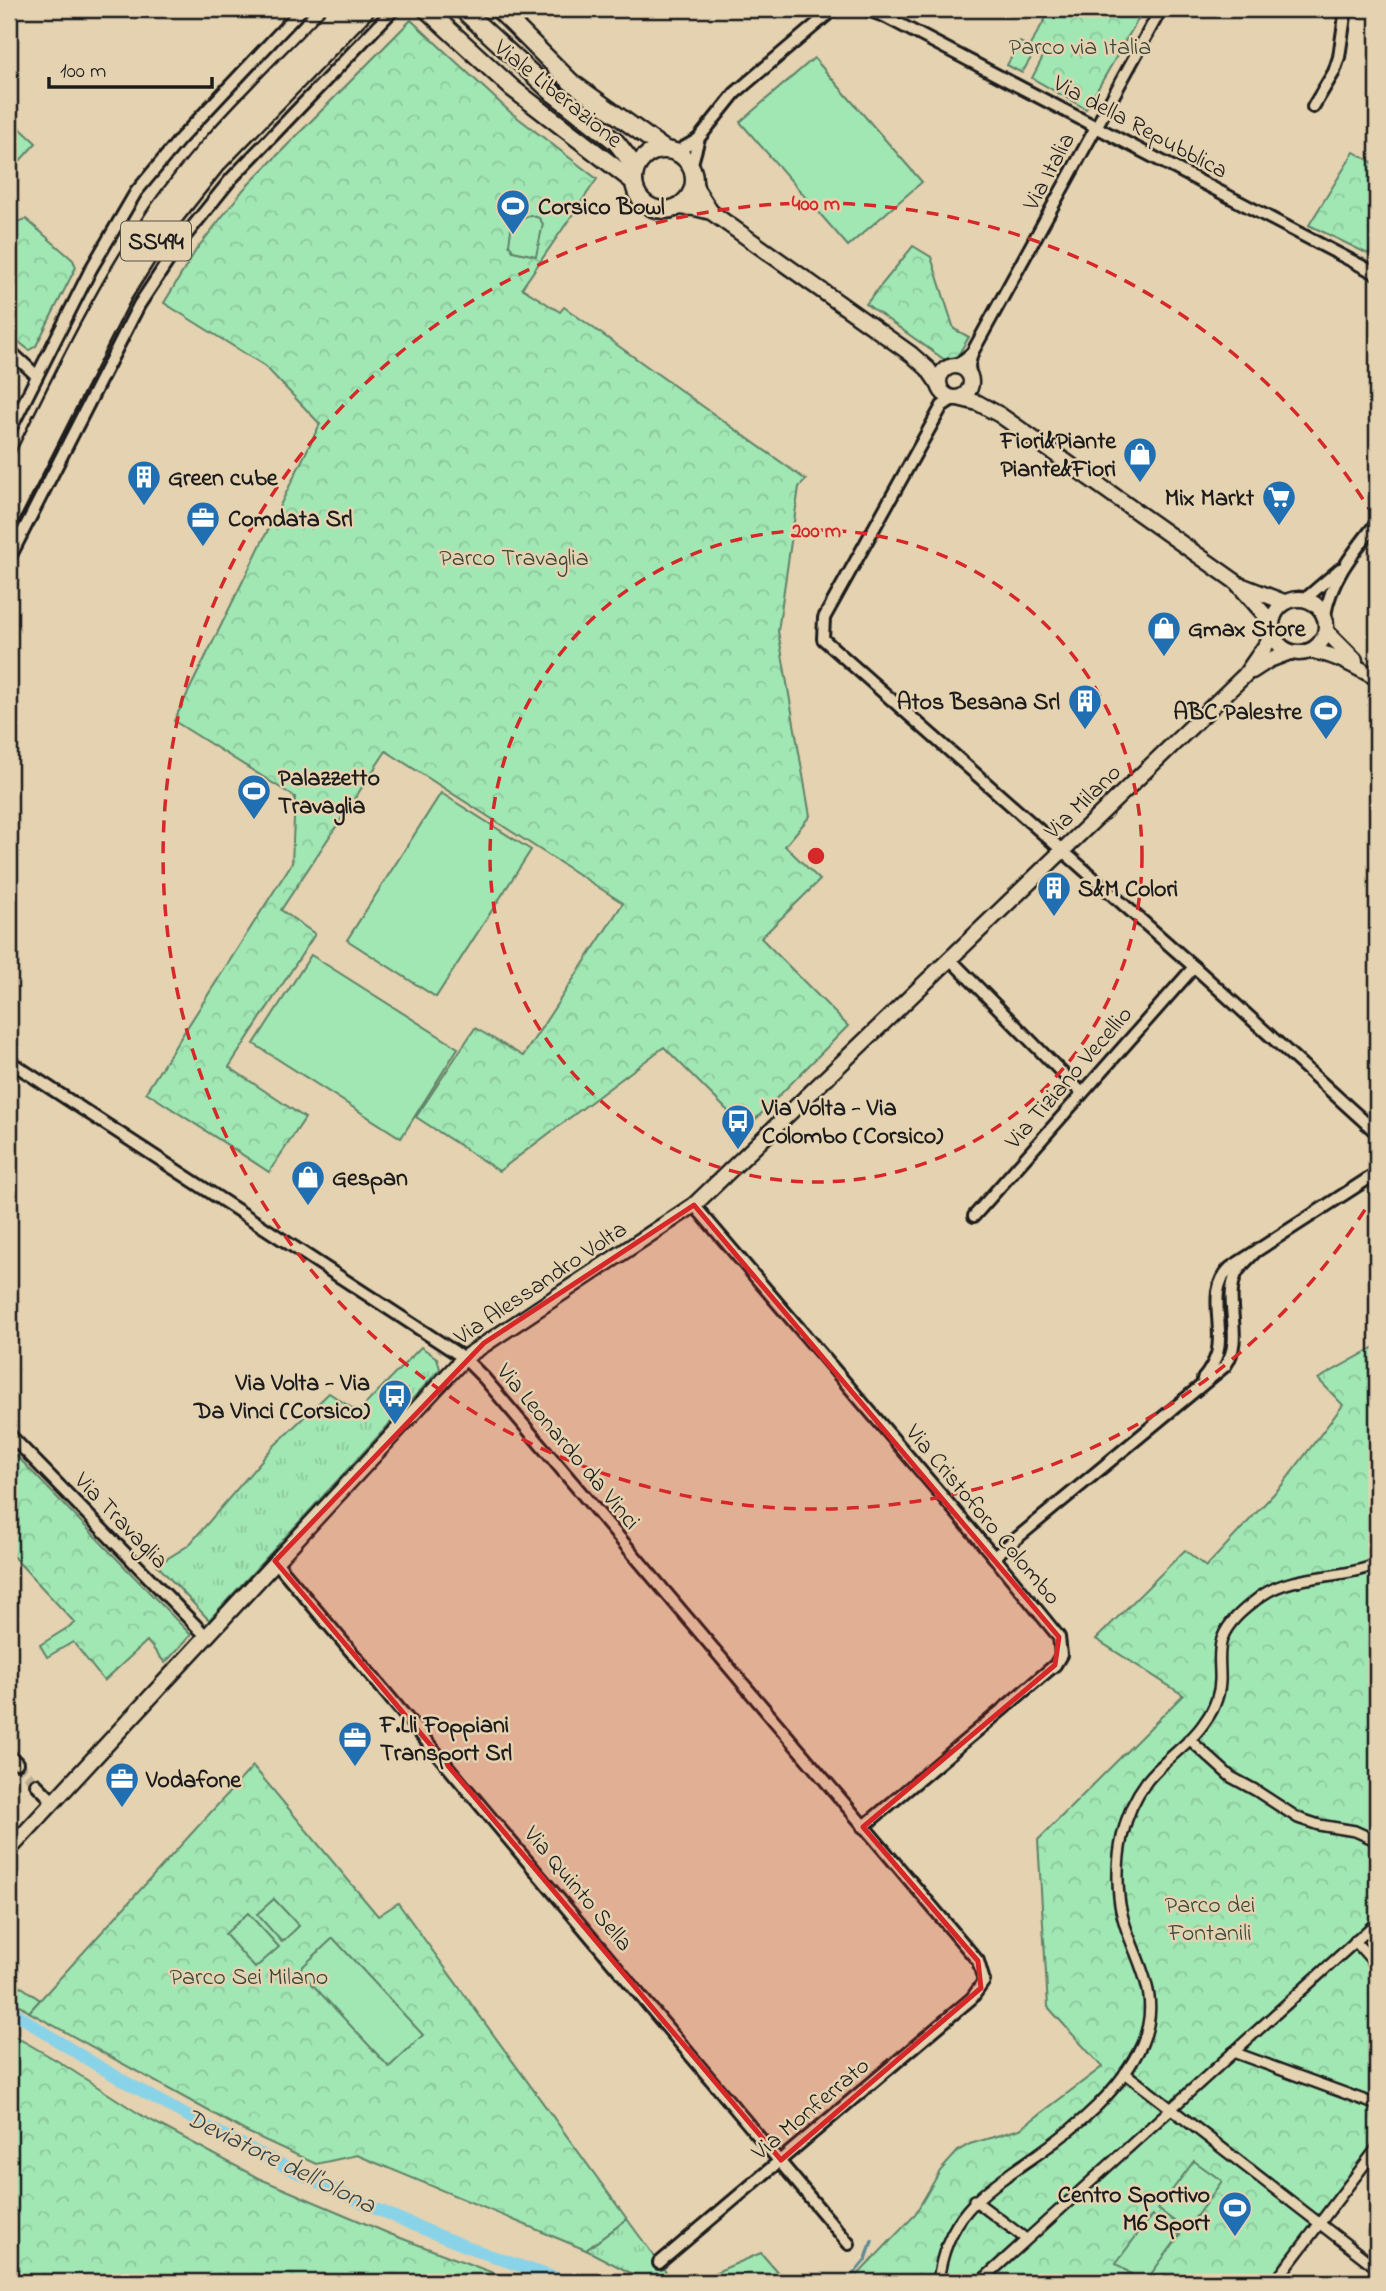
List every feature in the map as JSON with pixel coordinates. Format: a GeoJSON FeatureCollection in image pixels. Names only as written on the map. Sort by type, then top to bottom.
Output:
{"type":"FeatureCollection","features":[{"type":"Feature","properties":{"kind":"main road"},"geometry":{"type":"LineString","coordinates":[[250,118],[279,69],[333,9]]}},
{"type":"Feature","properties":{"kind":"main road","name":"SS494"},"geometry":{"type":"LineString","coordinates":[[9,518],[122,295],[164,228],[250,118],[342,9]]}},
{"type":"Feature","properties":{"kind":"main road","name":"SS494"},"geometry":{"type":"LineString","coordinates":[[9,488],[110,290],[153,220],[204,156],[250,118],[365,9]]}},
{"type":"Feature","properties":{"kind":"main road"},"geometry":{"type":"LineString","coordinates":[[250,118],[301,81],[374,9]]}},
{"type":"Feature","properties":{"kind":"main road","name":"Viale Liberazione"},"geometry":{"type":"LineString","coordinates":[[426,9],[512,88],[634,178]]}},
{"type":"Feature","properties":{"kind":"main road","name":"Viale Liberazione"},"geometry":{"type":"LineString","coordinates":[[462,9],[554,94],[616,142],[630,160],[634,178]]}},
{"type":"Feature","properties":{"kind":"main road","name":"Viale Liberazione"},"geometry":{"type":"LineString","coordinates":[[498,9],[571,82],[664,151]]}},
{"type":"Feature","properties":{"kind":"main road","name":"Viale Liberazione"},"geometry":{"type":"LineString","coordinates":[[616,142],[640,151],[664,151]]}},
{"type":"Feature","properties":{"kind":"main road"},"geometry":{"type":"LineString","coordinates":[[664,151],[687,160],[693,174],[690,195],[676,207],[662,210],[646,204],[637,193],[634,178],[642,159],[664,151]]}},
{"type":"Feature","properties":{"kind":"street"},"geometry":{"type":"LineString","coordinates":[[9,432],[91,269],[136,192],[180,139],[302,9]]}},
{"type":"Feature","properties":{"kind":"street"},"geometry":{"type":"LineString","coordinates":[[9,559],[139,305],[183,240],[231,179],[394,9]]}},
{"type":"Feature","properties":{"kind":"street"},"geometry":{"type":"LineString","coordinates":[[711,212],[697,190],[693,174],[699,138],[735,93],[834,9]]}},
{"type":"Feature","properties":{"kind":"street","name":"Via della Repubblica"},"geometry":{"type":"LineString","coordinates":[[865,9],[881,12],[1096,127],[1376,271]]}},
{"type":"Feature","properties":{"kind":"street","name":"Via Italia"},"geometry":{"type":"LineString","coordinates":[[970,377],[972,353],[1161,9]]}},
{"type":"Feature","properties":{"kind":"street"},"geometry":{"type":"LineString","coordinates":[[1313,107],[1337,64],[1346,9]]}},
{"type":"Feature","properties":{"kind":"street"},"geometry":{"type":"LineString","coordinates":[[664,151],[699,138]]}},
{"type":"Feature","properties":{"kind":"street"},"geometry":{"type":"LineString","coordinates":[[676,207],[711,212],[911,354],[928,369],[944,394],[978,403],[1000,415],[1236,582],[1284,602]]}},
{"type":"Feature","properties":{"kind":"street"},"geometry":{"type":"LineString","coordinates":[[9,350],[37,376]]}},
{"type":"Feature","properties":{"kind":"street","name":"Via Italia"},"geometry":{"type":"LineString","coordinates":[[953,366],[972,353]]}},
{"type":"Feature","properties":{"kind":"street"},"geometry":{"type":"LineString","coordinates":[[911,354],[931,364],[964,369],[984,398],[1000,415]]}},
{"type":"Feature","properties":{"kind":"street"},"geometry":{"type":"LineString","coordinates":[[939,385],[940,375],[953,366]]}},
{"type":"Feature","properties":{"kind":"street"},"geometry":{"type":"LineString","coordinates":[[970,377],[967,393],[942,406],[824,618],[823,639],[1194,967],[1377,1133]]}},
{"type":"Feature","properties":{"kind":"street"},"geometry":{"type":"LineString","coordinates":[[1305,599],[1343,567],[1377,522]]}},
{"type":"Feature","properties":{"kind":"street"},"geometry":{"type":"LineString","coordinates":[[1309,652],[1323,640],[1327,603],[1343,567]]}},
{"type":"Feature","properties":{"kind":"street"},"geometry":{"type":"LineString","coordinates":[[1236,582],[1272,629],[1277,642],[1290,652],[1320,652],[1342,659],[1376,678]]}},
{"type":"Feature","properties":{"kind":"street"},"geometry":{"type":"LineString","coordinates":[[1272,629],[1274,615],[1284,602],[1294,598],[1317,604],[1325,615]]}},
{"type":"Feature","properties":{"kind":"street","name":"Via Milano"},"geometry":{"type":"LineString","coordinates":[[1245,675],[1272,629]]}},
{"type":"Feature","properties":{"kind":"street"},"geometry":{"type":"LineString","coordinates":[[1326,631],[1376,678]]}},
{"type":"Feature","properties":{"kind":"street","name":"Via Milano"},"geometry":{"type":"LineString","coordinates":[[950,959],[1245,675],[1269,660],[1290,652]]}},
{"type":"Feature","properties":{"kind":"street"},"geometry":{"type":"LineString","coordinates":[[950,959],[1082,1093]]}},
{"type":"Feature","properties":{"kind":"street","name":"Via Alessandro Volta"},"geometry":{"type":"LineString","coordinates":[[9,1850],[464,1358],[694,1205],[950,959]]}},
{"type":"Feature","properties":{"kind":"street","name":"Via Tiziano Vecellio"},"geometry":{"type":"LineString","coordinates":[[974,1216],[1194,967]]}},
{"type":"Feature","properties":{"kind":"street","name":"Via Leonardo da Vinci"},"geometry":{"type":"LineString","coordinates":[[9,1061],[464,1358],[484,1378],[978,1961],[984,1981]]}},
{"type":"Feature","properties":{"kind":"street"},"geometry":{"type":"LineString","coordinates":[[1197,1388],[1208,1374],[1217,1355],[1219,1281],[1230,1268],[1377,1173]]}},
{"type":"Feature","properties":{"kind":"street","name":"Via Cristoforo Colombo"},"geometry":{"type":"LineString","coordinates":[[694,1205],[995,1557],[1059,1637],[1060,1655],[1055,1665],[863,1827]]}},
{"type":"Feature","properties":{"kind":"street"},"geometry":{"type":"LineString","coordinates":[[995,1557],[1225,1366],[1234,1349],[1233,1284],[1240,1268],[1254,1253]]}},
{"type":"Feature","properties":{"kind":"street","name":"Via Travaglia"},"geometry":{"type":"LineString","coordinates":[[9,1434],[205,1636]]}},
{"type":"Feature","properties":{"kind":"street","name":"Via Quinto Sella"},"geometry":{"type":"LineString","coordinates":[[275,1560],[849,2244]]}},
{"type":"Feature","properties":{"kind":"street"},"geometry":{"type":"LineString","coordinates":[[938,2282],[945,2248],[974,2200],[1066,2133],[1099,2104],[1125,2073],[1142,2043],[1149,2017],[1150,1992],[1141,1962],[1121,1915],[1118,1859],[1122,1833],[1147,1781],[1206,1721],[1218,1696],[1222,1638],[1236,1618],[1263,1595],[1285,1584],[1345,1574],[1377,1564]]}},
{"type":"Feature","properties":{"kind":"street"},"geometry":{"type":"LineString","coordinates":[[1189,1739],[1231,1777],[1298,1818],[1319,1825],[1355,1831],[1377,1841]]}},
{"type":"Feature","properties":{"kind":"street"},"geometry":{"type":"LineString","coordinates":[[36,1784],[54,1802]]}},
{"type":"Feature","properties":{"kind":"street"},"geometry":{"type":"LineString","coordinates":[[980,2282],[1377,1922]]}},
{"type":"Feature","properties":{"kind":"street"},"geometry":{"type":"LineString","coordinates":[[1355,1941],[1377,1966]]}},
{"type":"Feature","properties":{"kind":"street","name":"Via Monferrato"},"geometry":{"type":"LineString","coordinates":[[659,2263],[972,1998],[984,1981]]}},
{"type":"Feature","properties":{"kind":"street"},"geometry":{"type":"LineString","coordinates":[[1233,2052],[1377,2105]]}},
{"type":"Feature","properties":{"kind":"street"},"geometry":{"type":"LineString","coordinates":[[1125,2073],[1377,2268]]}},
{"type":"Feature","properties":{"kind":"street"},"geometry":{"type":"LineString","coordinates":[[1275,2282],[1377,2148]]}},
{"type":"Feature","properties":{"kind":"street"},"geometry":{"type":"LineString","coordinates":[[974,2200],[1026,2239]]}},
{"type":"Feature","properties":{"kind":"highlighted area"},"geometry":{"type":"Polygon","coordinates":[[[694,1205],[1059,1637],[1055,1665],[863,1827],[978,1961],[981,1988],[781,2160],[275,1561],[484,1343],[694,1205]]]}},
{"type":"Feature","properties":{"kind":"green space","name":"Parco via Italia"},"geometry":{"type":"Polygon","coordinates":[[[1051,9],[1144,9],[1086,109],[1032,78],[1044,55],[1035,51],[1022,73],[1007,65],[1020,42],[1029,47],[1051,9]]]}},
{"type":"Feature","properties":{"kind":"green space","name":"Parco Travaglia"},"geometry":{"type":"Polygon","coordinates":[[[411,20],[509,111],[597,179],[522,288],[560,312],[564,307],[806,480],[799,487],[778,631],[810,816],[785,846],[820,880],[761,938],[848,1026],[746,1129],[664,1047],[499,1171],[416,1117],[475,1028],[523,1056],[623,903],[386,751],[281,910],[315,934],[229,1067],[305,1118],[269,1172],[146,1092],[292,863],[295,797],[174,721],[320,424],[265,366],[164,303],[196,250],[244,189],[411,20]]]}},
{"type":"Feature","properties":{"kind":"green space"},"geometry":{"type":"Polygon","coordinates":[[[814,58],[922,182],[848,246],[740,122],[814,58]]]}},
{"type":"Feature","properties":{"kind":"green space"},"geometry":{"type":"Polygon","coordinates":[[[9,118],[36,143],[9,173],[9,118]]]}},
{"type":"Feature","properties":{"kind":"green space"},"geometry":{"type":"Polygon","coordinates":[[[1354,152],[1377,165],[1377,238],[1368,254],[1309,225],[1354,152]]]}},
{"type":"Feature","properties":{"kind":"green space","name":"Corsico Bowl"},"geometry":{"type":"Polygon","coordinates":[[[530,215],[539,218],[543,224],[536,256],[513,251],[509,244],[512,223],[530,215]]]}},
{"type":"Feature","properties":{"kind":"green space"},"geometry":{"type":"Polygon","coordinates":[[[26,219],[73,260],[76,267],[36,346],[29,350],[9,334],[9,231],[16,222],[26,219]]]}},
{"type":"Feature","properties":{"kind":"green space"},"geometry":{"type":"Polygon","coordinates":[[[913,246],[931,257],[954,329],[969,337],[952,365],[866,304],[913,246]]]}},
{"type":"Feature","properties":{"kind":"green space"},"geometry":{"type":"Polygon","coordinates":[[[441,793],[531,850],[436,997],[347,940],[441,793]]]}},
{"type":"Feature","properties":{"kind":"green space"},"geometry":{"type":"Polygon","coordinates":[[[311,955],[458,1048],[401,1138],[254,1044],[311,955]]]}},
{"type":"Feature","properties":{"kind":"green space","name":"Parco dei Fontanili"},"geometry":{"type":"Polygon","coordinates":[[[1377,1346],[1377,2139],[1270,2282],[851,2282],[914,2216],[940,2171],[958,2151],[970,2144],[1020,2129],[1102,2067],[1048,2007],[1038,1840],[1183,1695],[1096,1639],[1185,1550],[1206,1567],[1282,1485],[1343,1405],[1318,1379],[1377,1346]]]}},
{"type":"Feature","properties":{"kind":"green space"},"geometry":{"type":"Polygon","coordinates":[[[421,1347],[437,1358],[440,1369],[209,1620],[157,1565],[189,1545],[273,1447],[329,1393],[358,1412],[421,1347]]]}},
{"type":"Feature","properties":{"kind":"green space"},"geometry":{"type":"Polygon","coordinates":[[[9,1448],[191,1635],[165,1663],[147,1641],[104,1681],[73,1642],[47,1657],[40,1645],[75,1623],[9,1552],[9,1448]]]}},
{"type":"Feature","properties":{"kind":"green space","name":"Parco Sei Milano"},"geometry":{"type":"Polygon","coordinates":[[[253,1766],[378,1916],[398,1903],[627,2219],[586,2250],[357,2155],[316,2164],[245,2131],[29,2012],[253,1766]]]}},
{"type":"Feature","properties":{"kind":"green space"},"geometry":{"type":"Polygon","coordinates":[[[274,1899],[299,1926],[282,1942],[257,1914],[274,1899]]]}},
{"type":"Feature","properties":{"kind":"green space"},"geometry":{"type":"Polygon","coordinates":[[[248,1913],[279,1947],[255,1968],[225,1934],[248,1913]]]}},
{"type":"Feature","properties":{"kind":"green space"},"geometry":{"type":"Polygon","coordinates":[[[333,1938],[423,2035],[389,2067],[299,1970],[333,1938]]]}},
{"type":"Feature","properties":{"kind":"green space"},"geometry":{"type":"Polygon","coordinates":[[[9,1978],[40,2000],[29,2012],[9,1997],[9,1978]]]}},
{"type":"Feature","properties":{"kind":"green space"},"geometry":{"type":"Polygon","coordinates":[[[9,2033],[141,2115],[258,2178],[390,2234],[517,2282],[9,2282],[9,2033]]]}},
{"type":"Feature","properties":{"kind":"green space"},"geometry":{"type":"Polygon","coordinates":[[[1194,2161],[1222,2181],[1186,2230],[1158,2209],[1194,2161]]]}},
{"type":"Feature","properties":{"kind":"green space"},"geometry":{"type":"Polygon","coordinates":[[[1152,2215],[1180,2235],[1145,2282],[1142,2282],[1116,2263],[1152,2215]]]}},
{"type":"Feature","properties":{"kind":"green space"},"geometry":{"type":"Polygon","coordinates":[[[627,2219],[673,2282],[648,2282],[586,2250],[627,2219]]]}},
{"type":"Feature","properties":{"kind":"green space"},"geometry":{"type":"Polygon","coordinates":[[[761,2253],[786,2282],[693,2282],[761,2253]]]}},
{"type":"Feature","properties":{"kind":"waterway","name":"Deviatore dell'Olona"},"geometry":{"type":"LineString","coordinates":[[9,2008],[123,2081],[290,2169],[420,2228],[568,2282]]}},
{"type":"Feature","properties":{"kind":"waterway"},"geometry":{"type":"LineString","coordinates":[[847,2282],[866,2259],[872,2241]]}},
{"type":"Feature","properties":{"kind":"tunnel"},"geometry":{"type":"LineString","coordinates":[[17,1763],[36,1784]]}},
{"type":"Feature","properties":{"kind":"place","name":"Corsico Bowl"},"geometry":{"type":"Point","coordinates":[513,236]}},
{"type":"Feature","properties":{"kind":"place","name":"Fiori&Piante Piante&Fiori"},"geometry":{"type":"Point","coordinates":[1140,484]}},
{"type":"Feature","properties":{"kind":"place","name":"Green cube"},"geometry":{"type":"Point","coordinates":[144,507]}},
{"type":"Feature","properties":{"kind":"place","name":"Mix Markt"},"geometry":{"type":"Point","coordinates":[1279,527]}},
{"type":"Feature","properties":{"kind":"place","name":"Comdata Srl"},"geometry":{"type":"Point","coordinates":[203,548]}},
{"type":"Feature","properties":{"kind":"place","name":"Gmax Store"},"geometry":{"type":"Point","coordinates":[1164,658]}},
{"type":"Feature","properties":{"kind":"place","name":"Atos Besana Srl"},"geometry":{"type":"Point","coordinates":[1085,731]}},
{"type":"Feature","properties":{"kind":"place","name":"ABC Palestre"},"geometry":{"type":"Point","coordinates":[1326,741]}},
{"type":"Feature","properties":{"kind":"place","name":"Palazzetto Travaglia"},"geometry":{"type":"Point","coordinates":[254,821]}},
{"type":"Feature","properties":{"kind":"place","name":"S&M Colori"},"geometry":{"type":"Point","coordinates":[1054,918]}},
{"type":"Feature","properties":{"kind":"place","name":"Via Volta - Via Colombo (Corsico)"},"geometry":{"type":"Point","coordinates":[738,1151]}},
{"type":"Feature","properties":{"kind":"place","name":"Gespan"},"geometry":{"type":"Point","coordinates":[308,1207]}},
{"type":"Feature","properties":{"kind":"place","name":"Via Volta - Via Da Vinci (Corsico)"},"geometry":{"type":"Point","coordinates":[395,1426]}},
{"type":"Feature","properties":{"kind":"place","name":"F.Lli Foppiani Transport Srl"},"geometry":{"type":"Point","coordinates":[355,1768]}},
{"type":"Feature","properties":{"kind":"place","name":"Vodafone"},"geometry":{"type":"Point","coordinates":[122,1809]}},
{"type":"Feature","properties":{"kind":"place","name":"Centro Sportivo M6 Sport"},"geometry":{"type":"Point","coordinates":[1235,2238]}}]}
